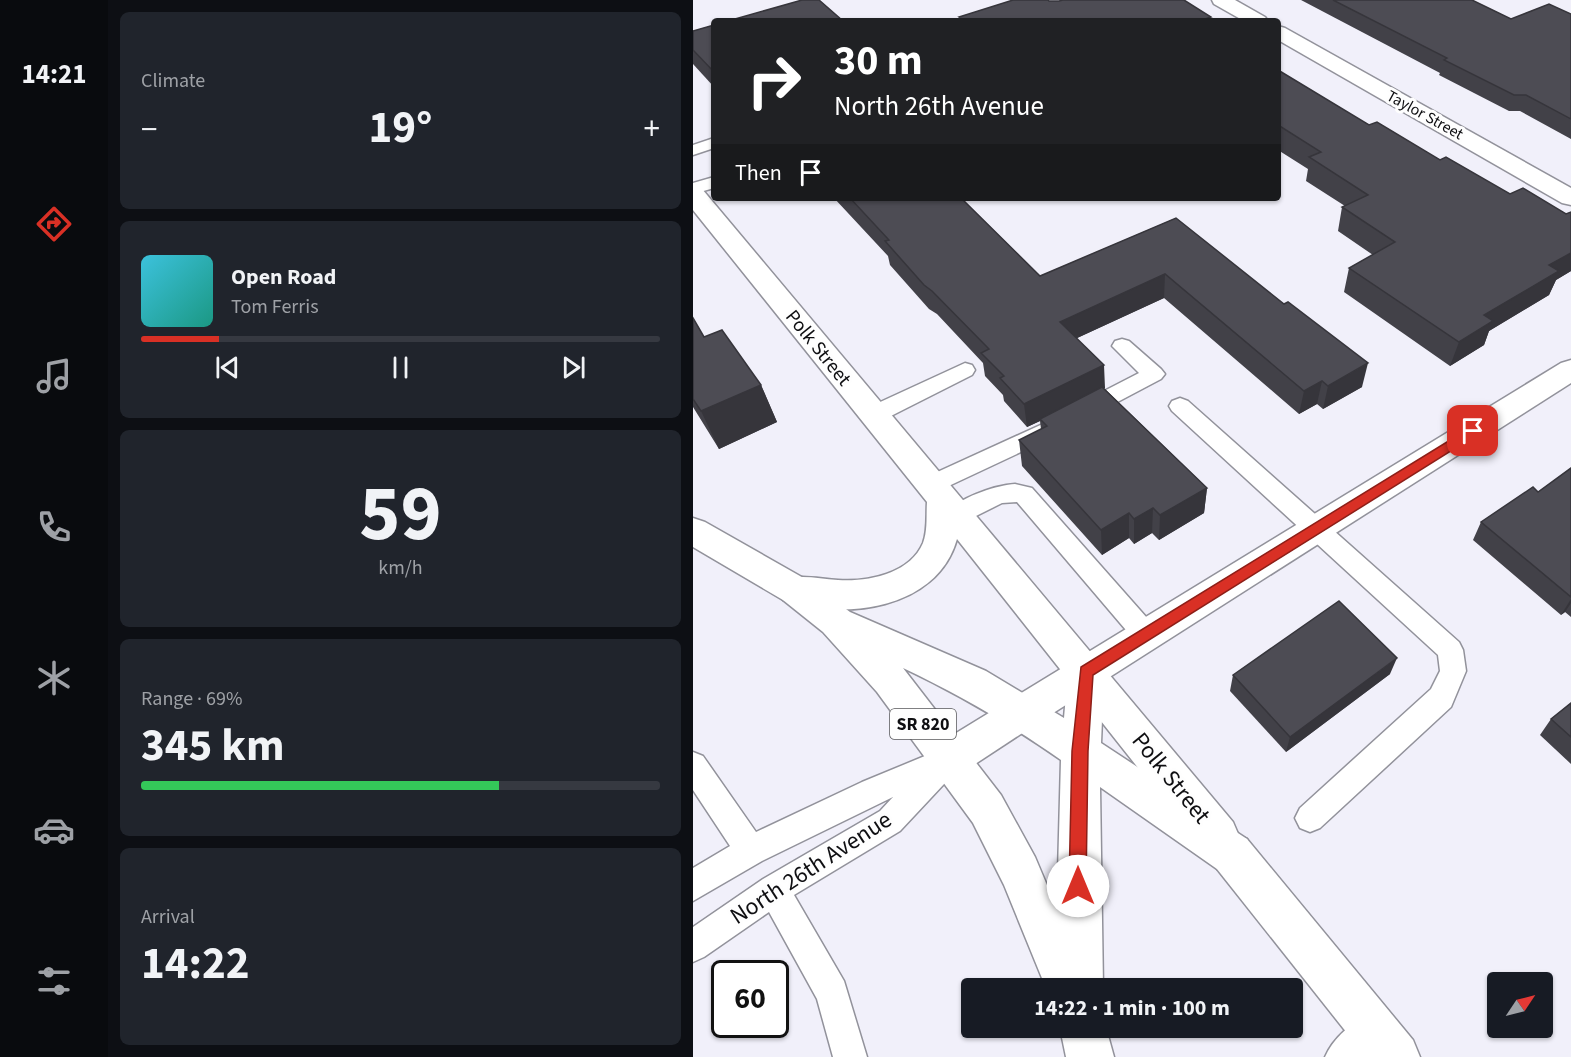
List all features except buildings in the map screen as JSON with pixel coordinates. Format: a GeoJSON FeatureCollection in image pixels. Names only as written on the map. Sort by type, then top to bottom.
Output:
{"type":"FeatureCollection","features":[{"type":"Feature","properties":{"kind":"street"},"geometry":{"type":"LineString","coordinates":[[1221,0],[1253,18]]}},
{"type":"Feature","properties":{"kind":"street","name":"Taylor Street"},"geometry":{"type":"LineString","coordinates":[[1281,34],[1571,198]]}},
{"type":"Feature","properties":{"kind":"street","name":"Polk Street"},"geometry":{"type":"LineString","coordinates":[[693,194],[943,501],[1086,672],[1384,1043]]}},
{"type":"Feature","properties":{"kind":"street","name":"North 26th Avenue"},"geometry":{"type":"LineString","coordinates":[[949,759],[1571,370]]}},
{"type":"Feature","properties":{"kind":"street"},"geometry":{"type":"LineString","coordinates":[[795,590],[856,595],[891,588],[920,571],[934,555],[942,535],[943,501]]}},
{"type":"Feature","properties":{"kind":"street","name":"SR 820"},"geometry":{"type":"LineString","coordinates":[[693,531],[795,590],[836,621],[890,680],[987,809],[1020,872],[1064,978]]}},
{"type":"Feature","properties":{"kind":"street"},"geometry":{"type":"LineString","coordinates":[[836,621],[973,683],[1023,712],[1232,854]]}},
{"type":"Feature","properties":{"kind":"street"},"geometry":{"type":"LineString","coordinates":[[1080,978],[1077,865],[1080,751],[1086,672]]}},
{"type":"Feature","properties":{"kind":"street"},"geometry":{"type":"LineString","coordinates":[[1085,1038],[1090,1057]]}},
{"type":"Feature","properties":{"kind":"lane"},"geometry":{"type":"LineString","coordinates":[[693,150],[711,144]]}},
{"type":"Feature","properties":{"kind":"lane"},"geometry":{"type":"LineString","coordinates":[[693,189],[711,183]]}},
{"type":"Feature","properties":{"kind":"lane"},"geometry":{"type":"LineString","coordinates":[[943,501],[1043,432],[1153,374],[1122,346]]}},
{"type":"Feature","properties":{"kind":"lane"},"geometry":{"type":"LineString","coordinates":[[873,415],[965,370]]}},
{"type":"Feature","properties":{"kind":"lane"},"geometry":{"type":"LineString","coordinates":[[1180,406],[1450,650],[1453,671],[1441,698],[1310,818]]}},
{"type":"Feature","properties":{"kind":"lane"},"geometry":{"type":"LineString","coordinates":[[943,501],[1012,490],[1024,494],[1146,635]]}},
{"type":"Feature","properties":{"kind":"lane","name":"North 26th Avenue"},"geometry":{"type":"LineString","coordinates":[[693,886],[751,850],[872,792],[949,759]]}},
{"type":"Feature","properties":{"kind":"lane","name":"North 26th Avenue"},"geometry":{"type":"LineString","coordinates":[[693,946],[774,890],[890,821],[949,759]]}},
{"type":"Feature","properties":{"kind":"lane"},"geometry":{"type":"LineString","coordinates":[[693,765],[751,850]]}},
{"type":"Feature","properties":{"kind":"lane"},"geometry":{"type":"LineString","coordinates":[[774,890],[832,993],[850,1057]]}},
{"type":"Feature","properties":{"kind":"lane"},"geometry":{"type":"LineString","coordinates":[[1342,1057],[1384,1043]]}},
{"type":"Feature","properties":{"kind":"route"},"geometry":{"type":"LineString","coordinates":[[1078,886],[1080,751],[1086,672],[1473,431]]}}]}
